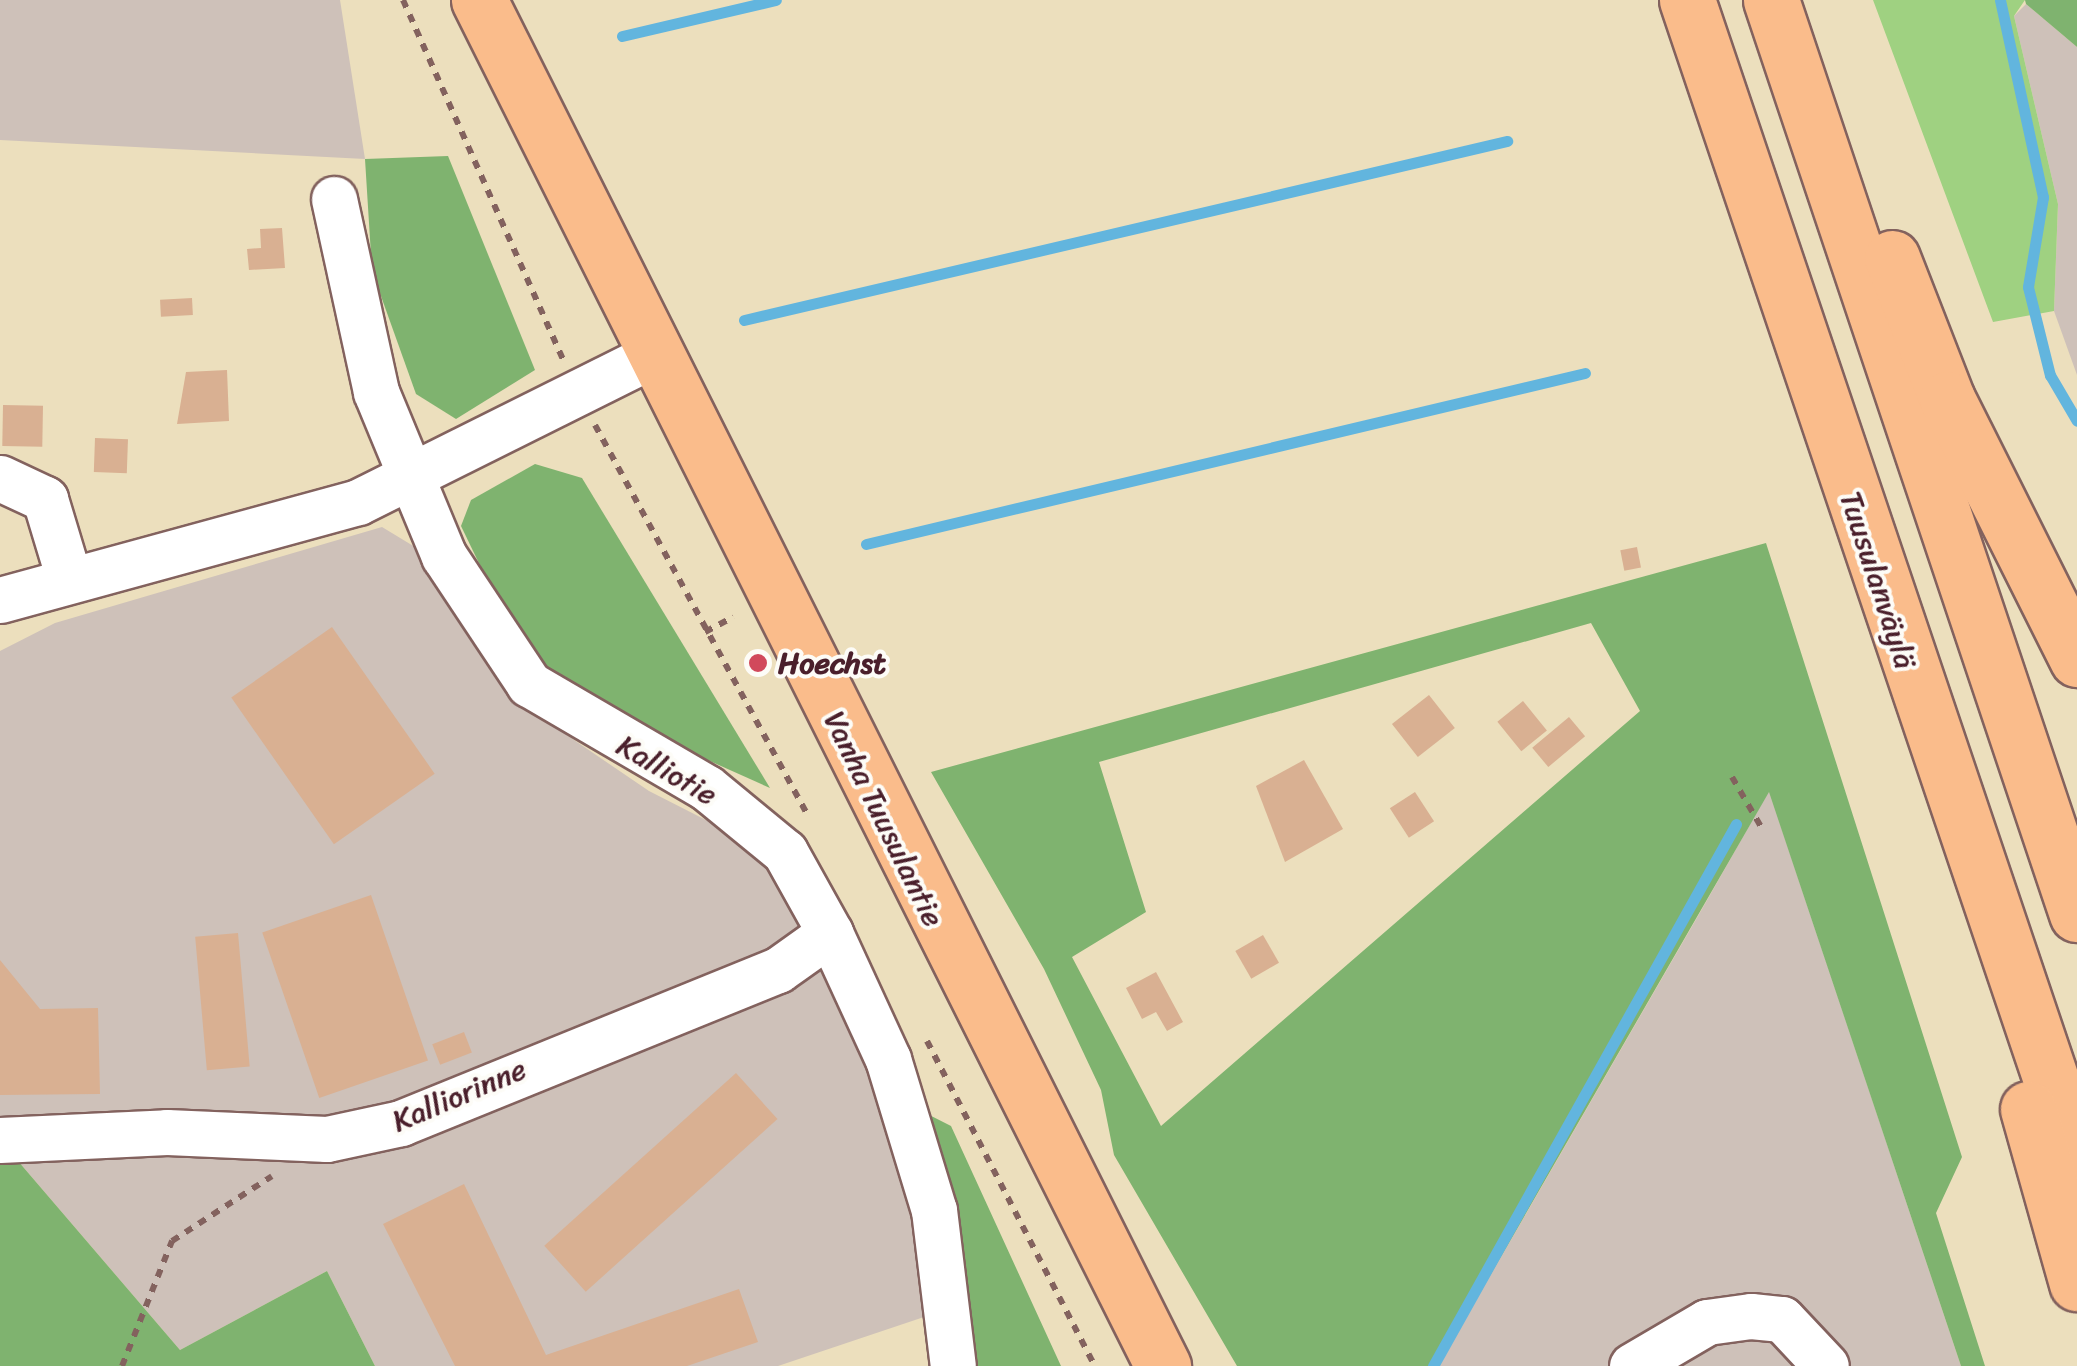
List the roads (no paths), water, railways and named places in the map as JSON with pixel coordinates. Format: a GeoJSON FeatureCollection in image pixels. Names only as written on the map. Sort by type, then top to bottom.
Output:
{"type":"FeatureCollection","features":[{"type":"Feature","properties":{"kind":"main road","name":"Vanha Tuusulantie"},"geometry":{"type":"LineString","coordinates":[[479,0],[1163,1366]]}},
{"type":"Feature","properties":{"kind":"main road","name":"Tuusulanväylä"},"geometry":{"type":"LineString","coordinates":[[1687,0],[1924,720],[2077,1157]]}},
{"type":"Feature","properties":{"kind":"main road"},"geometry":{"type":"LineString","coordinates":[[1778,24],[2077,658]]}},
{"type":"Feature","properties":{"kind":"main road"},"geometry":{"type":"LineString","coordinates":[[1778,24],[2077,914]]}},
{"type":"Feature","properties":{"kind":"main road"},"geometry":{"type":"LineString","coordinates":[[1924,720],[2077,1283]]}},
{"type":"Feature","properties":{"kind":"street","name":"Kalliotie"},"geometry":{"type":"LineString","coordinates":[[334,199],[376,392],[444,556],[529,684],[707,788],[785,852],[830,933],[888,1059],[934,1210],[954,1366]]}},
{"type":"Feature","properties":{"kind":"street"},"geometry":{"type":"LineString","coordinates":[[0,600],[68,575],[413,479],[655,354]]}},
{"type":"Feature","properties":{"kind":"street"},"geometry":{"type":"LineString","coordinates":[[0,478],[45,498],[68,575]]}},
{"type":"Feature","properties":{"kind":"street","name":"Kalliorinne"},"geometry":{"type":"LineString","coordinates":[[0,1140],[167,1132],[327,1139],[401,1123],[778,970],[830,933]]}},
{"type":"Feature","properties":{"kind":"street"},"geometry":{"type":"LineString","coordinates":[[1632,1366],[1707,1322],[1751,1316],[1782,1319],[1826,1366]]}},
{"type":"Feature","properties":{"kind":"waterway"},"geometry":{"type":"LineString","coordinates":[[622,36],[776,0]]}},
{"type":"Feature","properties":{"kind":"waterway"},"geometry":{"type":"LineString","coordinates":[[2000,0],[2043,197],[2028,287],[2050,375],[2077,421]]}},
{"type":"Feature","properties":{"kind":"waterway"},"geometry":{"type":"LineString","coordinates":[[744,320],[1507,141]]}},
{"type":"Feature","properties":{"kind":"waterway"},"geometry":{"type":"LineString","coordinates":[[866,544],[1585,373]]}},
{"type":"Feature","properties":{"kind":"waterway"},"geometry":{"type":"LineString","coordinates":[[1433,1366],[1736,824]]}},
{"type":"Feature","properties":{"kind":"place","name":"Hoechst"},"geometry":{"type":"Point","coordinates":[758,663]}}]}
